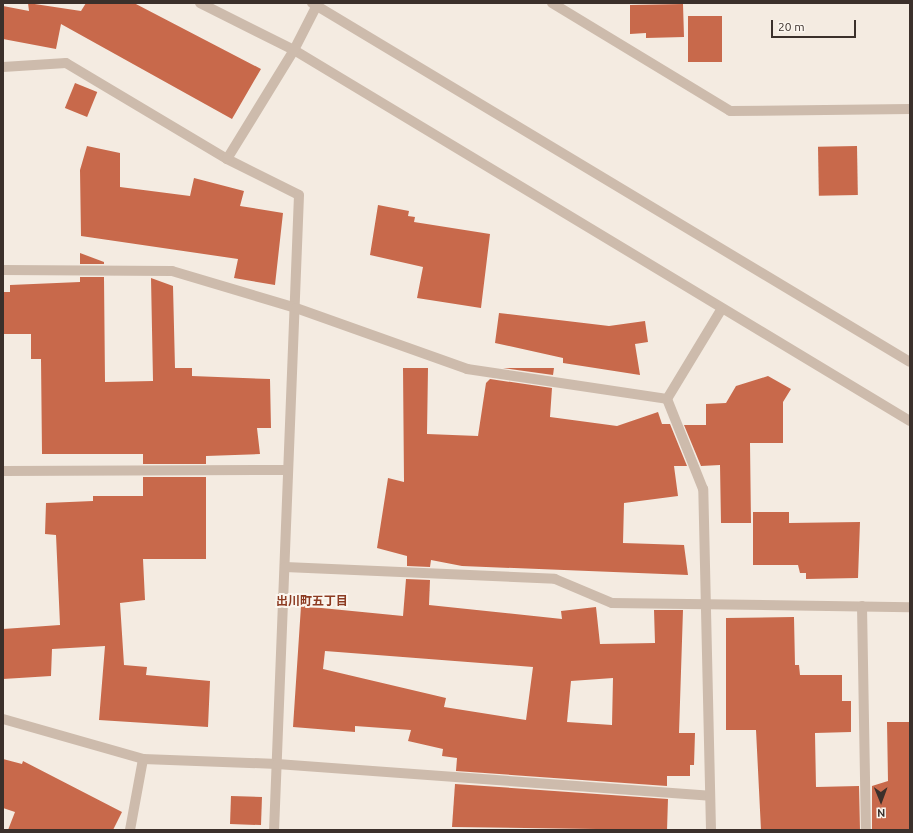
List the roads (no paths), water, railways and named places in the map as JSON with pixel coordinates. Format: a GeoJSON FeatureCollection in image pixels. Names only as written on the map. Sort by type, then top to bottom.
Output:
{"type":"FeatureCollection","features":[{"type":"Feature","properties":{"kind":"street"},"geometry":{"type":"LineString","coordinates":[[200,3],[294,50],[722,310],[910,421]]}},
{"type":"Feature","properties":{"kind":"street"},"geometry":{"type":"LineString","coordinates":[[552,3],[730,112],[910,109]]}},
{"type":"Feature","properties":{"kind":"street"},"geometry":{"type":"LineString","coordinates":[[227,159],[294,50],[315,4],[910,362]]}},
{"type":"Feature","properties":{"kind":"street"},"geometry":{"type":"LineString","coordinates":[[3,67],[66,62],[227,159],[299,195],[296,308],[274,830]]}},
{"type":"Feature","properties":{"kind":"street"},"geometry":{"type":"LineString","coordinates":[[3,270],[172,271],[296,308],[467,369],[667,399]]}},
{"type":"Feature","properties":{"kind":"street"},"geometry":{"type":"LineString","coordinates":[[667,399],[722,310]]}},
{"type":"Feature","properties":{"kind":"street"},"geometry":{"type":"LineString","coordinates":[[667,399],[703,489],[711,830]]}},
{"type":"Feature","properties":{"kind":"street"},"geometry":{"type":"LineString","coordinates":[[3,471],[288,470]]}},
{"type":"Feature","properties":{"kind":"street"},"geometry":{"type":"LineString","coordinates":[[285,567],[555,579],[612,603],[705,602],[910,607]]}},
{"type":"Feature","properties":{"kind":"street"},"geometry":{"type":"LineString","coordinates":[[862,606],[866,830]]}},
{"type":"Feature","properties":{"kind":"street"},"geometry":{"type":"LineString","coordinates":[[3,719],[143,759],[277,764],[710,796]]}},
{"type":"Feature","properties":{"kind":"street"},"geometry":{"type":"LineString","coordinates":[[130,830],[143,759]]}},
{"type":"Feature","properties":{"kind":"district","name":"出川町五丁目"},"geometry":{"type":"Point","coordinates":[312,601]}}]}
